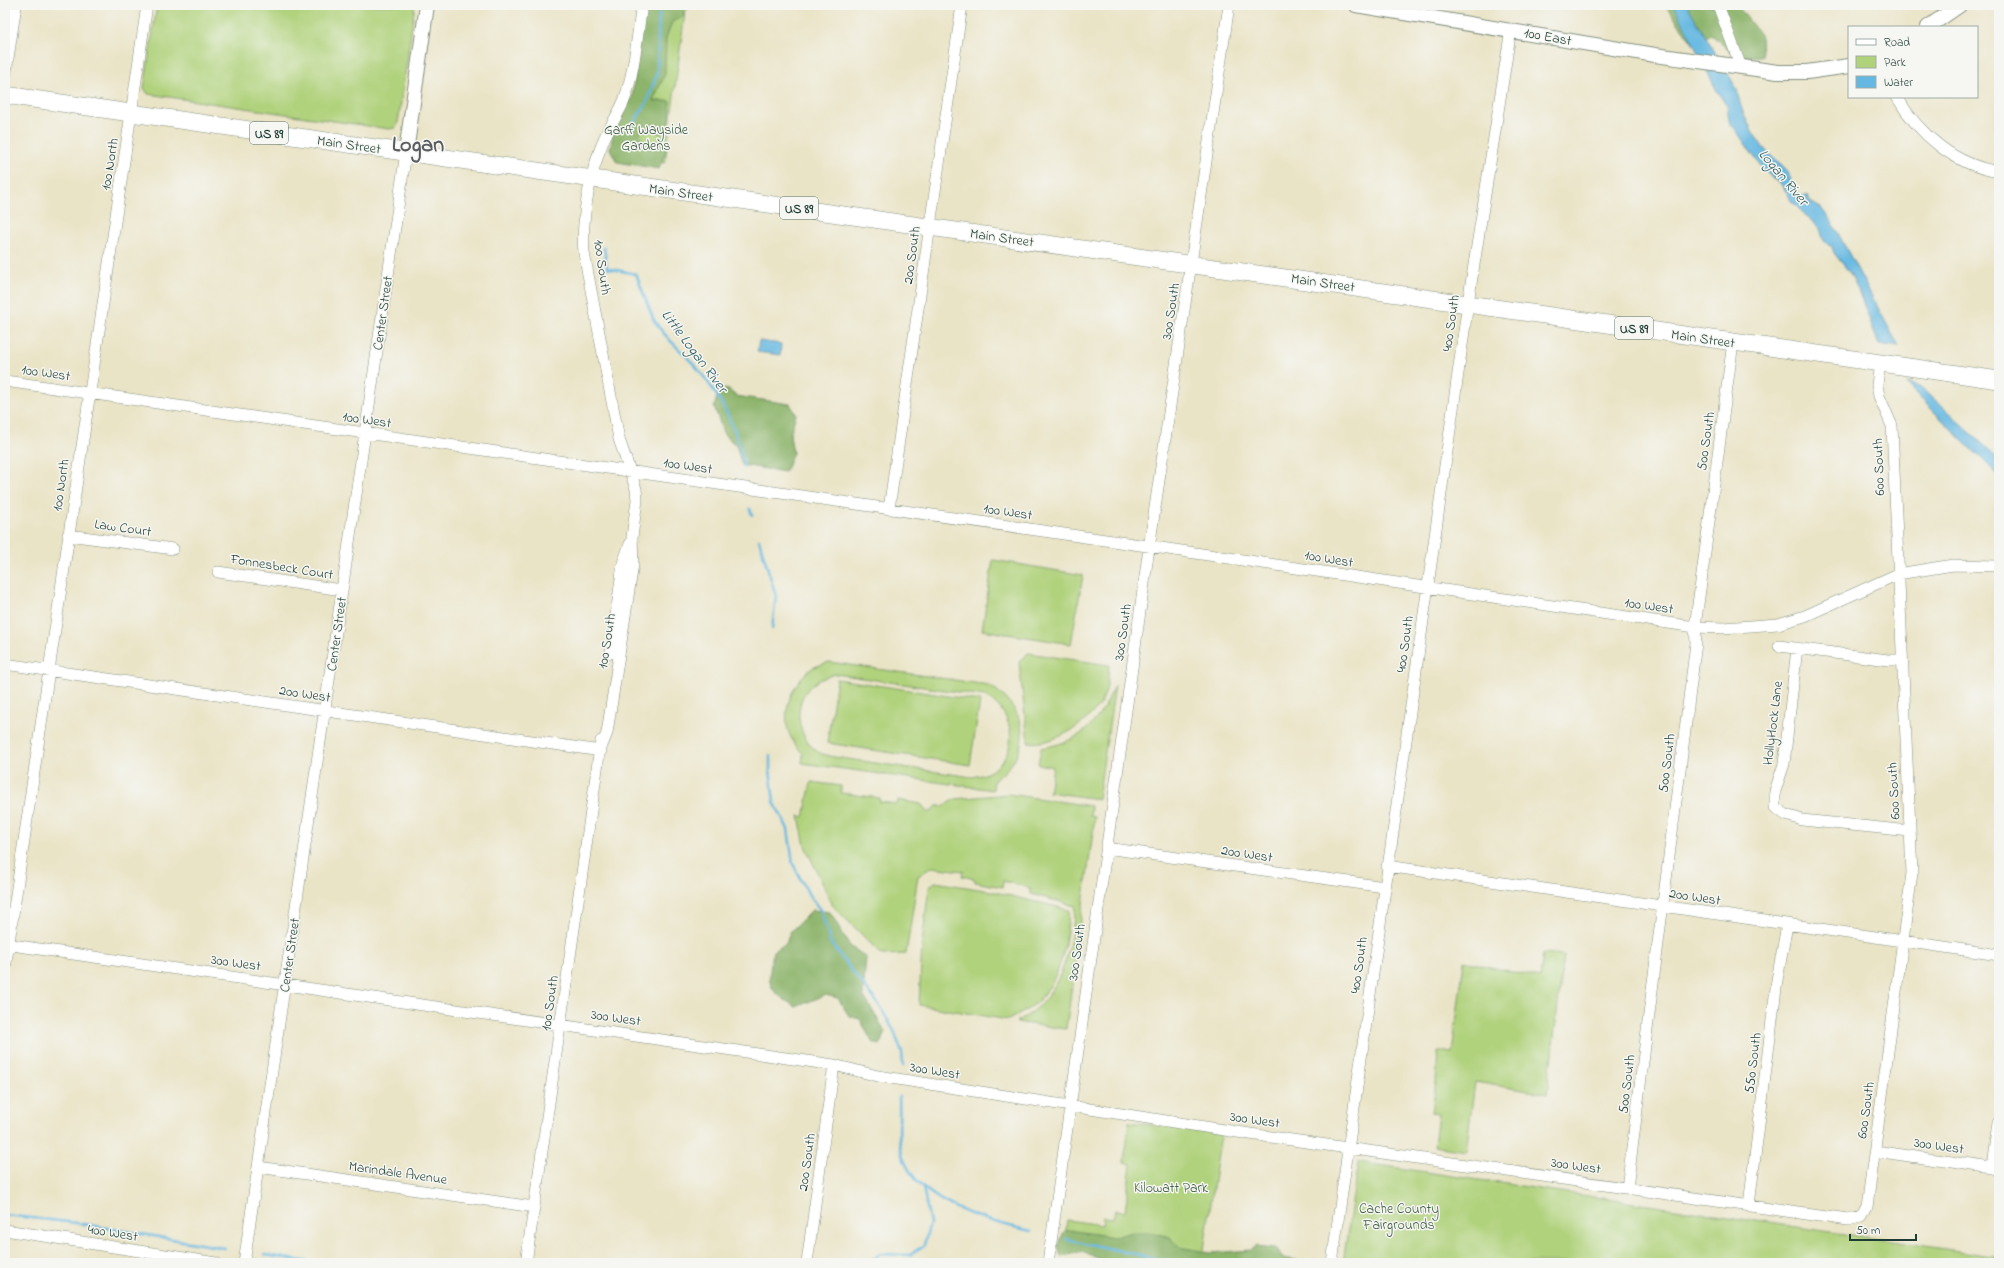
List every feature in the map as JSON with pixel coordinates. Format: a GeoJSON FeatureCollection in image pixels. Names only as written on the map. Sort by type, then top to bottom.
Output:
{"type":"FeatureCollection","features":[{"type":"Feature","properties":{"kind":"highway","name":"Main Street"},"geometry":{"type":"LineString","coordinates":[[5,95],[1999,380]]}},
{"type":"Feature","properties":{"kind":"main road","name":"Center Street"},"geometry":{"type":"LineString","coordinates":[[406,152],[427,5]]}},
{"type":"Feature","properties":{"kind":"main road","name":"100 East"},"geometry":{"type":"LineString","coordinates":[[1356,5],[1689,60],[1778,72],[1807,72],[1848,66]]}},
{"type":"Feature","properties":{"kind":"main road"},"geometry":{"type":"LineString","coordinates":[[1929,26],[1960,5]]}},
{"type":"Feature","properties":{"kind":"street"},"geometry":{"type":"LineString","coordinates":[[5,78],[16,5]]}},
{"type":"Feature","properties":{"kind":"street","name":"100 North"},"geometry":{"type":"LineString","coordinates":[[5,969],[7,944],[88,393],[132,114],[147,5]]}},
{"type":"Feature","properties":{"kind":"street","name":"100 South"},"geometry":{"type":"LineString","coordinates":[[526,1263],[601,749],[600,732],[623,562],[632,537],[637,500],[636,489],[619,439],[582,239],[592,179],[604,139],[624,100],[632,72],[642,5]]}},
{"type":"Feature","properties":{"kind":"street","name":"200 South"},"geometry":{"type":"LineString","coordinates":[[889,509],[962,5]]}},
{"type":"Feature","properties":{"kind":"street","name":"300 South"},"geometry":{"type":"LineString","coordinates":[[1048,1263],[1149,546],[1192,264],[1229,5]]}},
{"type":"Feature","properties":{"kind":"street"},"geometry":{"type":"LineString","coordinates":[[1718,5],[1741,67]]}},
{"type":"Feature","properties":{"kind":"street","name":"400 South"},"geometry":{"type":"LineString","coordinates":[[1332,1263],[1387,866],[1468,304],[1511,30]]}},
{"type":"Feature","properties":{"kind":"street"},"geometry":{"type":"LineString","coordinates":[[1898,98],[1920,130],[1936,144],[1952,155],[1999,172]]}},
{"type":"Feature","properties":{"kind":"street","name":"Center Street"},"geometry":{"type":"LineString","coordinates":[[244,1263],[406,152]]}},
{"type":"Feature","properties":{"kind":"street","name":"500 South"},"geometry":{"type":"LineString","coordinates":[[1627,1188],[1664,907],[1696,643],[1695,627],[1733,342]]}},
{"type":"Feature","properties":{"kind":"street","name":"600 South"},"geometry":{"type":"LineString","coordinates":[[1862,1217],[1867,1207],[1912,873],[1892,426],[1879,396],[1877,385],[1880,363]]}},
{"type":"Feature","properties":{"kind":"street","name":"100 West"},"geometry":{"type":"LineString","coordinates":[[5,381],[1149,546],[1695,627],[1723,628],[1778,624],[1806,616],[1898,574],[1953,565],[1999,566]]}},
{"type":"Feature","properties":{"kind":"street","name":"Law Court"},"geometry":{"type":"LineString","coordinates":[[68,535],[173,549]]}},
{"type":"Feature","properties":{"kind":"street","name":"Fonnesbeck Court"},"geometry":{"type":"LineString","coordinates":[[218,572],[342,590]]}},
{"type":"Feature","properties":{"kind":"street"},"geometry":{"type":"LineString","coordinates":[[1779,646],[1888,660],[1902,660]]}},
{"type":"Feature","properties":{"kind":"street","name":"HollyHock Lane"},"geometry":{"type":"LineString","coordinates":[[1797,648],[1784,764],[1775,791],[1775,806],[1786,815],[1802,820],[1910,831]]}},
{"type":"Feature","properties":{"kind":"street","name":"200 West"},"geometry":{"type":"LineString","coordinates":[[5,664],[324,711],[601,749]]}},
{"type":"Feature","properties":{"kind":"street","name":"200 West"},"geometry":{"type":"LineString","coordinates":[[1106,848],[1385,887]]}},
{"type":"Feature","properties":{"kind":"street","name":"200 West"},"geometry":{"type":"LineString","coordinates":[[1387,866],[1999,956]]}},
{"type":"Feature","properties":{"kind":"street","name":"550 South"},"geometry":{"type":"LineString","coordinates":[[1749,1205],[1777,980],[1787,925]]}},
{"type":"Feature","properties":{"kind":"street","name":"300 West"},"geometry":{"type":"LineString","coordinates":[[7,944],[834,1065],[878,1076],[1348,1148],[1848,1220],[1862,1217]]}},
{"type":"Feature","properties":{"kind":"street","name":"200 South"},"geometry":{"type":"LineString","coordinates":[[807,1263],[834,1065]]}},
{"type":"Feature","properties":{"kind":"street"},"geometry":{"type":"LineString","coordinates":[[1996,1168],[1999,1123]]}},
{"type":"Feature","properties":{"kind":"street","name":"300 West"},"geometry":{"type":"LineString","coordinates":[[1875,1151],[1996,1168]]}},
{"type":"Feature","properties":{"kind":"street","name":"Marindale Avenue"},"geometry":{"type":"LineString","coordinates":[[258,1168],[534,1207]]}},
{"type":"Feature","properties":{"kind":"street","name":"400 West"},"geometry":{"type":"LineString","coordinates":[[5,1230],[216,1263]]}},
{"type":"Feature","properties":{"kind":"green space"},"geometry":{"type":"Polygon","coordinates":[[[157,5],[415,5],[398,123],[395,128],[389,129],[148,94],[144,88],[157,5]]]}},
{"type":"Feature","properties":{"kind":"green space","name":"Garff Wayside Gardens"},"geometry":{"type":"Polygon","coordinates":[[[644,5],[683,5],[684,16],[672,22],[666,38],[665,74],[653,101],[670,101],[670,120],[662,134],[648,129],[639,133],[646,146],[660,140],[667,147],[659,169],[617,162],[610,149],[614,129],[632,98],[644,5]]]}},
{"type":"Feature","properties":{"kind":"green space","name":"Garff Wayside Gardens"},"geometry":{"type":"Polygon","coordinates":[[[649,5],[692,5],[685,12],[665,163],[617,155],[637,97],[649,5]]]}},
{"type":"Feature","properties":{"kind":"green space"},"geometry":{"type":"Polygon","coordinates":[[[1665,5],[1737,5],[1761,36],[1762,56],[1736,57],[1711,34],[1694,45],[1665,5]]]}},
{"type":"Feature","properties":{"kind":"green space"},"geometry":{"type":"Polygon","coordinates":[[[720,389],[729,390],[736,396],[790,404],[796,414],[790,435],[793,453],[785,472],[742,465],[736,445],[724,435],[714,406],[720,389]]]}},
{"type":"Feature","properties":{"kind":"green space"},"geometry":{"type":"Polygon","coordinates":[[[993,560],[1083,575],[1071,644],[982,630],[993,560]]]}},
{"type":"Feature","properties":{"kind":"green space"},"geometry":{"type":"Polygon","coordinates":[[[1028,653],[1109,665],[1108,682],[1105,694],[1098,707],[1090,716],[1081,724],[1060,736],[1038,742],[1028,742],[1019,662],[1028,653]]]}},
{"type":"Feature","properties":{"kind":"green space"},"geometry":{"type":"Polygon","coordinates":[[[829,662],[989,685],[1002,695],[1012,706],[1019,719],[1022,731],[1021,744],[1016,757],[1007,769],[994,780],[993,790],[802,763],[803,754],[792,740],[788,730],[788,704],[795,686],[807,672],[814,667],[829,662]],[[835,674],[824,678],[808,689],[800,706],[800,724],[803,734],[808,742],[814,749],[822,754],[972,777],[985,774],[998,766],[1005,756],[1009,746],[1010,734],[1008,723],[1003,713],[995,703],[985,696],[835,674]]]}},
{"type":"Feature","properties":{"kind":"green space"},"geometry":{"type":"Polygon","coordinates":[[[837,679],[980,701],[970,765],[827,743],[837,679]]]}},
{"type":"Feature","properties":{"kind":"green space"},"geometry":{"type":"Polygon","coordinates":[[[1115,685],[1098,799],[1049,792],[1053,767],[1038,764],[1041,748],[1056,745],[1068,740],[1079,735],[1088,728],[1103,709],[1115,685]]]}},
{"type":"Feature","properties":{"kind":"green space"},"geometry":{"type":"Polygon","coordinates":[[[811,782],[841,786],[841,793],[880,798],[880,802],[897,804],[898,800],[921,804],[929,813],[937,806],[943,806],[955,799],[1008,794],[1091,806],[1090,816],[1095,817],[1066,1029],[1016,1022],[1037,1008],[1047,997],[1061,974],[1072,934],[1075,906],[1031,894],[1030,888],[1003,881],[1002,887],[975,882],[975,879],[962,876],[963,871],[932,867],[918,876],[906,954],[882,955],[833,906],[805,846],[799,816],[804,817],[811,782]]]}},
{"type":"Feature","properties":{"kind":"green space"},"geometry":{"type":"Polygon","coordinates":[[[935,882],[991,891],[1069,910],[1064,948],[1057,972],[1051,984],[1035,1004],[1008,1020],[919,1005],[922,943],[929,887],[935,882]]]}},
{"type":"Feature","properties":{"kind":"green space"},"geometry":{"type":"Polygon","coordinates":[[[812,910],[830,912],[850,946],[866,957],[863,995],[885,1031],[880,1045],[872,1042],[860,1019],[849,1016],[838,998],[825,995],[796,1007],[773,990],[770,972],[773,951],[786,944],[790,932],[812,910]]]}},
{"type":"Feature","properties":{"kind":"green space"},"geometry":{"type":"Polygon","coordinates":[[[1543,953],[1564,955],[1547,1094],[1475,1082],[1466,1151],[1434,1146],[1438,1114],[1432,1113],[1438,1051],[1452,1053],[1464,961],[1540,978],[1543,953]]]}},
{"type":"Feature","properties":{"kind":"green space","name":"Kilowatt Park"},"geometry":{"type":"Polygon","coordinates":[[[1129,1122],[1221,1134],[1203,1256],[1065,1235],[1067,1220],[1102,1225],[1103,1217],[1113,1218],[1115,1210],[1125,1211],[1131,1164],[1124,1162],[1129,1122]]]}},
{"type":"Feature","properties":{"kind":"green space","name":"Cache County Fairgrounds"},"geometry":{"type":"Polygon","coordinates":[[[1358,1162],[1999,1257],[1999,1263],[1343,1263],[1358,1162]]]}},
{"type":"Feature","properties":{"kind":"green space"},"geometry":{"type":"Polygon","coordinates":[[[1069,1230],[1114,1237],[1133,1232],[1150,1232],[1170,1237],[1180,1247],[1211,1253],[1251,1250],[1257,1246],[1276,1248],[1282,1258],[1314,1263],[1112,1263],[1103,1261],[1085,1252],[1061,1256],[1058,1247],[1064,1232],[1069,1230]]]}},
{"type":"Feature","properties":{"kind":"water","name":"Logan River"},"geometry":{"type":"Polygon","coordinates":[[[1674,5],[1687,5],[1737,89],[1744,115],[1762,146],[1788,171],[1791,181],[1796,184],[1797,191],[1802,196],[1807,195],[1810,202],[1821,208],[1832,222],[1899,347],[1879,344],[1858,290],[1849,272],[1834,253],[1832,247],[1824,241],[1820,229],[1791,201],[1788,194],[1779,182],[1770,176],[1757,161],[1733,126],[1730,126],[1727,106],[1717,91],[1674,5]]]}},
{"type":"Feature","properties":{"kind":"water"},"geometry":{"type":"Polygon","coordinates":[[[759,341],[781,344],[780,355],[757,352],[759,341]]]}},
{"type":"Feature","properties":{"kind":"water"},"geometry":{"type":"Polygon","coordinates":[[[1906,384],[1921,387],[1999,459],[1999,476],[1906,384]]]}},
{"type":"Feature","properties":{"kind":"waterway","name":"Little Logan River"},"geometry":{"type":"LineString","coordinates":[[628,131],[646,104],[657,74],[659,5]]}},
{"type":"Feature","properties":{"kind":"waterway","name":"Little Logan River"},"geometry":{"type":"LineString","coordinates":[[604,248],[607,268],[636,274],[651,314],[658,327],[697,368],[721,402],[738,440],[744,467]]}},
{"type":"Feature","properties":{"kind":"waterway","name":"Little Logan River"},"geometry":{"type":"LineString","coordinates":[[750,509],[752,515]]}},
{"type":"Feature","properties":{"kind":"waterway","name":"Little Logan River"},"geometry":{"type":"LineString","coordinates":[[759,540],[776,596],[772,629]]}},
{"type":"Feature","properties":{"kind":"waterway","name":"Little Logan River"},"geometry":{"type":"LineString","coordinates":[[770,756],[770,770],[774,802],[788,829],[793,864],[809,895],[821,911],[831,944],[879,1005],[894,1031],[902,1053],[903,1066]]}},
{"type":"Feature","properties":{"kind":"waterway","name":"Little Logan River"},"geometry":{"type":"LineString","coordinates":[[899,1096],[900,1145],[906,1165],[917,1181],[933,1195],[951,1206],[992,1221],[1031,1231]]}},
{"type":"Feature","properties":{"kind":"waterway"},"geometry":{"type":"LineString","coordinates":[[868,1263],[880,1254],[910,1255],[924,1245],[930,1223],[923,1187]]}},
{"type":"Feature","properties":{"kind":"waterway"},"geometry":{"type":"LineString","coordinates":[[5,1215],[77,1223],[224,1248]]}},
{"type":"Feature","properties":{"kind":"waterway","name":"Little Logan River"},"geometry":{"type":"LineString","coordinates":[[1066,1239],[1162,1260],[1184,1263]]}},
{"type":"Feature","properties":{"kind":"waterway"},"geometry":{"type":"LineString","coordinates":[[265,1255],[316,1263]]}},
{"type":"Feature","properties":{"kind":"district","name":"Logan"},"geometry":{"type":"Point","coordinates":[418,143]}}]}
